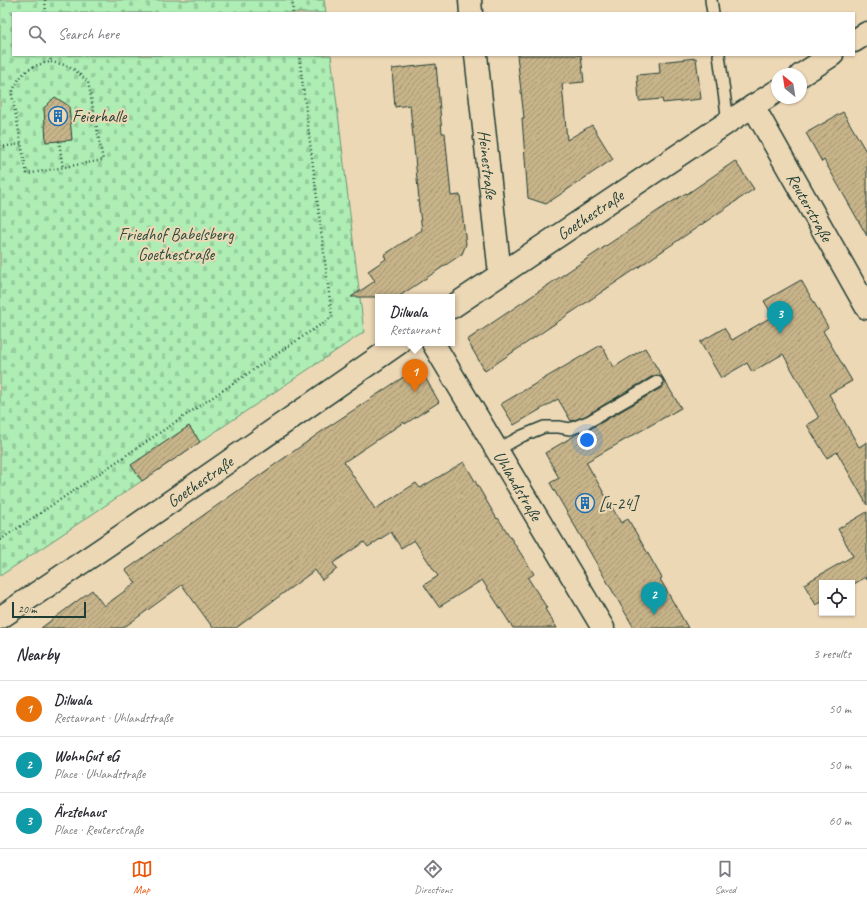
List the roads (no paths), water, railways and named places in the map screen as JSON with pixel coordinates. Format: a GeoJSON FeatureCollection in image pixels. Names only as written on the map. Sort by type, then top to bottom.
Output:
{"type":"FeatureCollection","features":[{"type":"Feature","properties":{"kind":"street"},"geometry":{"type":"LineString","coordinates":[[470,0],[471,12]]}},
{"type":"Feature","properties":{"kind":"street"},"geometry":{"type":"LineString","coordinates":[[855,40],[867,33]]}},
{"type":"Feature","properties":{"kind":"street","name":"Heinestraße"},"geometry":{"type":"LineString","coordinates":[[476,56],[500,274]]}},
{"type":"Feature","properties":{"kind":"street"},"geometry":{"type":"LineString","coordinates":[[807,71],[830,56]]}},
{"type":"Feature","properties":{"kind":"street","name":"Goethestraße"},"geometry":{"type":"LineString","coordinates":[[455,305],[771,95]]}},
{"type":"Feature","properties":{"kind":"street","name":"Reuterstraße"},"geometry":{"type":"LineString","coordinates":[[752,106],[867,308]]}},
{"type":"Feature","properties":{"kind":"street","name":"Goethestraße"},"geometry":{"type":"LineString","coordinates":[[0,618],[395,346]]}},
{"type":"Feature","properties":{"kind":"street","name":"Uhlandstraße"},"geometry":{"type":"LineString","coordinates":[[435,346],[603,628]]}},
{"type":"Feature","properties":{"kind":"lane"},"geometry":{"type":"LineString","coordinates":[[711,0],[713,12]]}},
{"type":"Feature","properties":{"kind":"lane"},"geometry":{"type":"LineString","coordinates":[[719,56],[728,122]]}},
{"type":"Feature","properties":{"kind":"lane"},"geometry":{"type":"LineString","coordinates":[[497,450],[522,436],[544,427],[570,429],[588,422],[657,382]]}},
{"type":"Feature","properties":{"kind":"place","name":"Feierhalle"},"geometry":{"type":"Point","coordinates":[58,116]}},
{"type":"Feature","properties":{"kind":"place","name":"Ärztehaus"},"geometry":{"type":"Point","coordinates":[780,334]}},
{"type":"Feature","properties":{"kind":"place","name":"Dilwala"},"geometry":{"type":"Point","coordinates":[415,392]}},
{"type":"Feature","properties":{"kind":"place","name":"[u-24]"},"geometry":{"type":"Point","coordinates":[585,503]}},
{"type":"Feature","properties":{"kind":"place","name":"WohnGut eG"},"geometry":{"type":"Point","coordinates":[654,615]}},
{"type":"Feature","properties":{"kind":"park label","name":"Friedhof Babelsberg Goethestraße"},"geometry":{"type":"Point","coordinates":[176,244]}}]}
